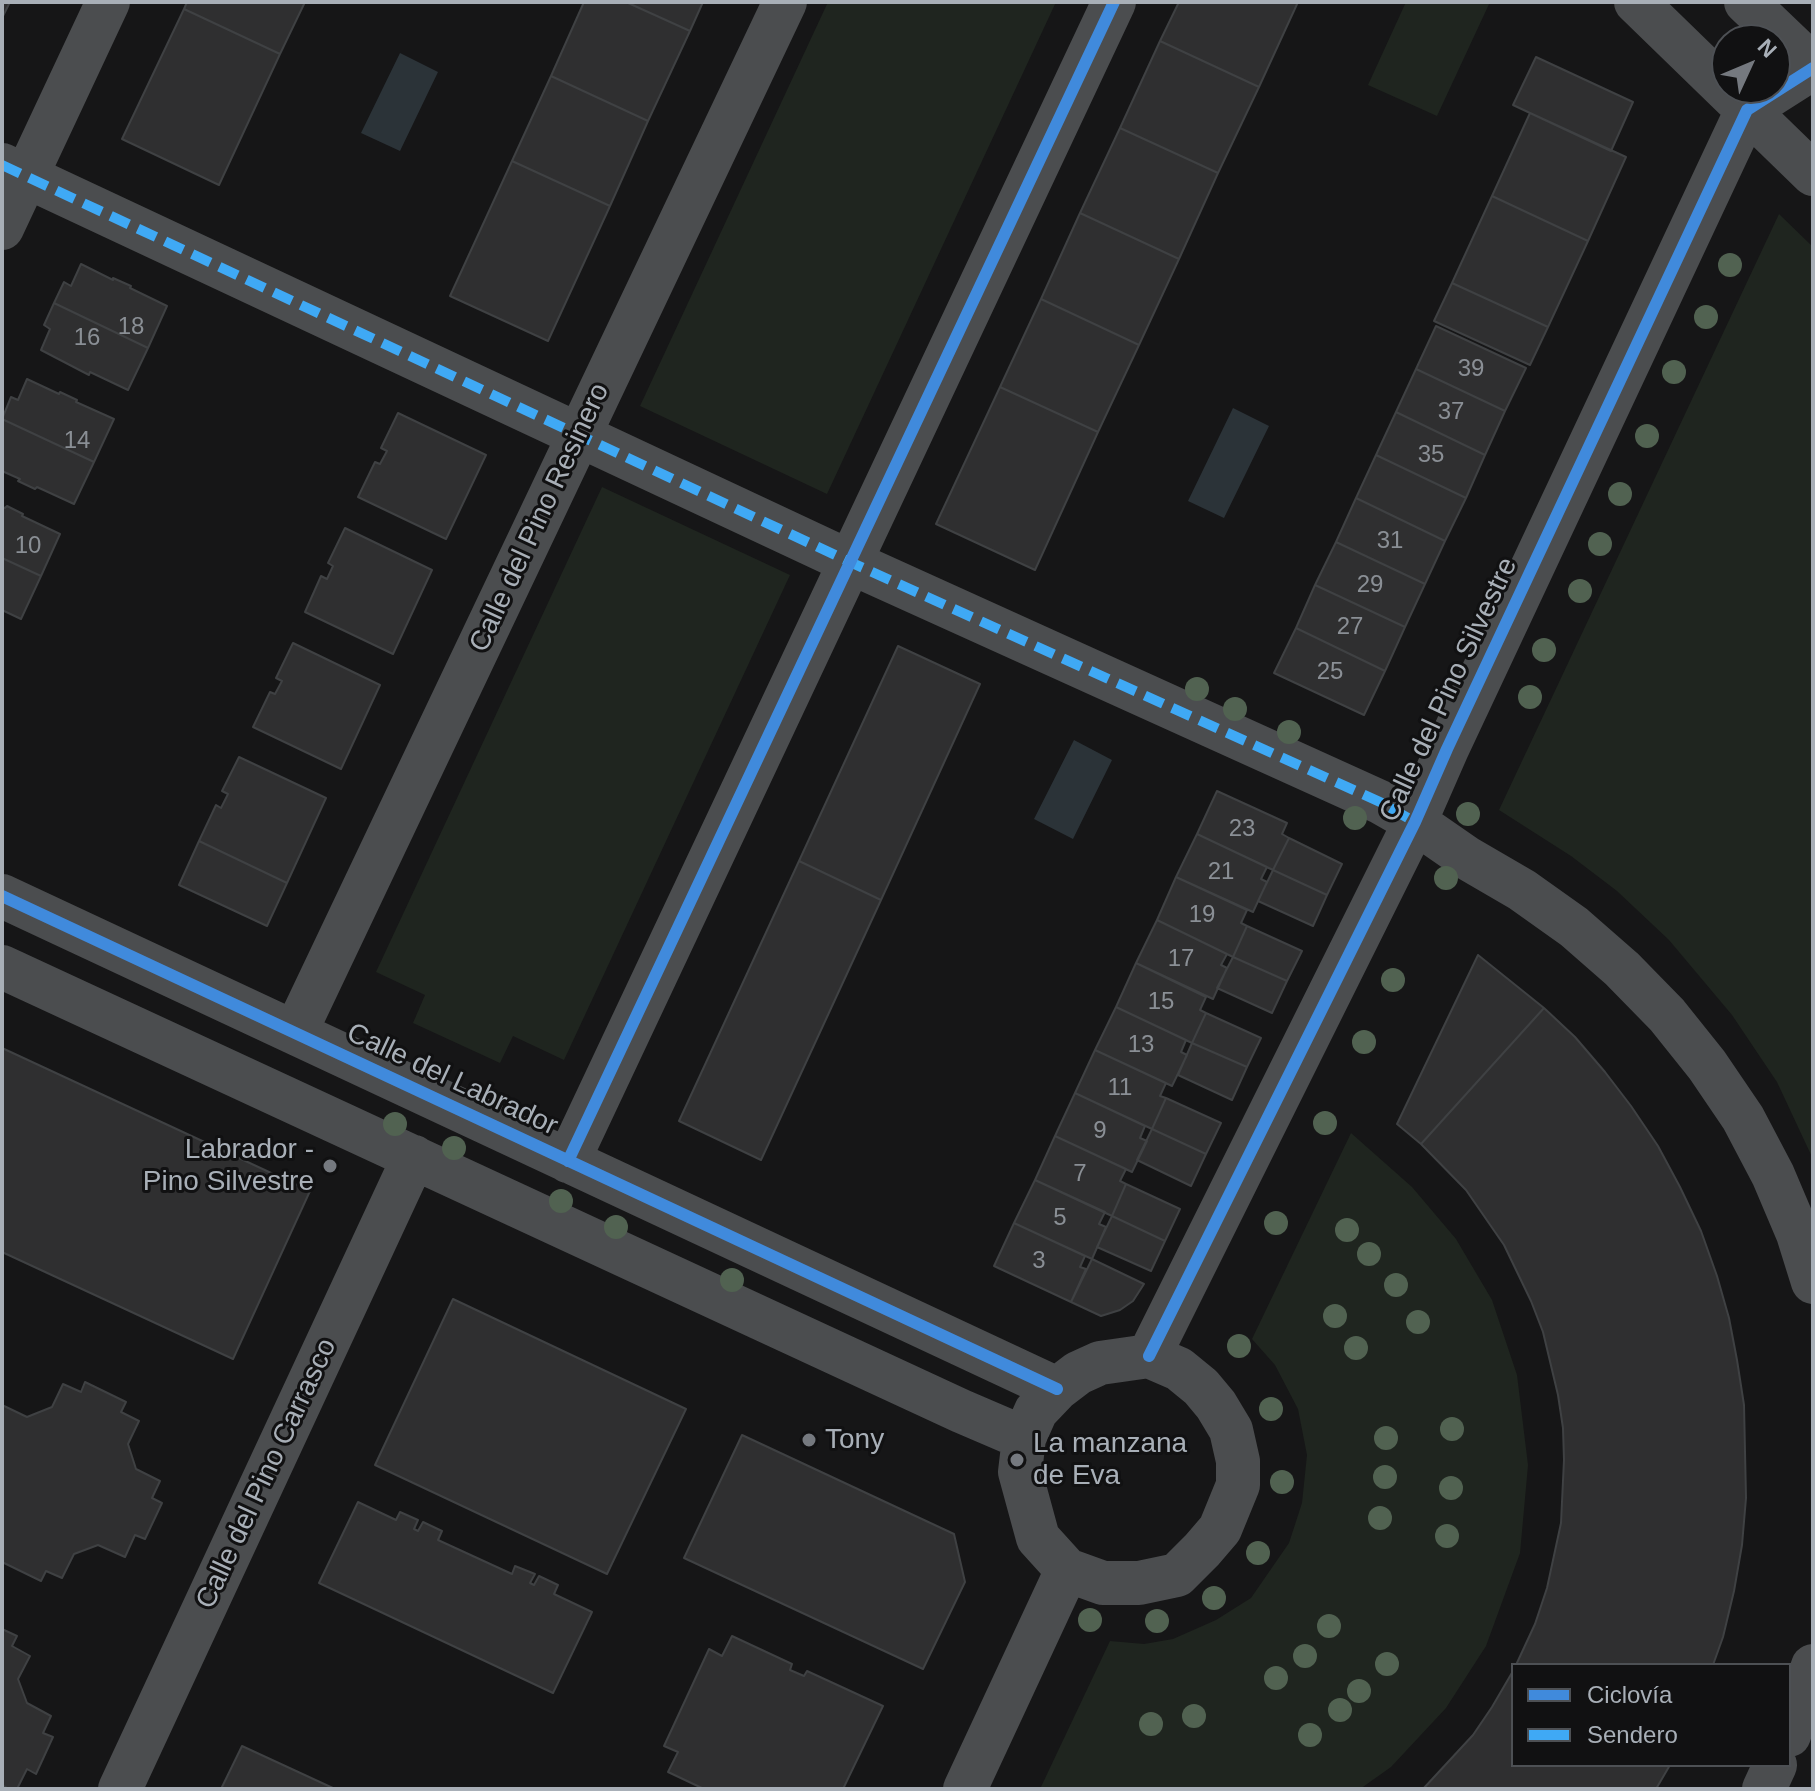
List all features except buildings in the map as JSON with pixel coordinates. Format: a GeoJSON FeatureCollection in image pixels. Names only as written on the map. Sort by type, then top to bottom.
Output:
{"type":"FeatureCollection","features":[{"type":"Feature","properties":{"kind":"street"},"geometry":{"type":"LineString","coordinates":[[2,228],[14,170],[108,2]]}},
{"type":"Feature","properties":{"kind":"street","name":"Calle del Pino Resinero"},"geometry":{"type":"LineString","coordinates":[[295,1033],[785,2]]}},
{"type":"Feature","properties":{"kind":"street"},"geometry":{"type":"LineString","coordinates":[[568,1161],[1114,2]]}},
{"type":"Feature","properties":{"kind":"street"},"geometry":{"type":"LineString","coordinates":[[1636,2],[1813,174]]}},
{"type":"Feature","properties":{"kind":"street"},"geometry":{"type":"LineString","coordinates":[[1746,2],[1813,67],[1747,110]]}},
{"type":"Feature","properties":{"kind":"street","name":"Calle del Pino Silvestre"},"geometry":{"type":"LineString","coordinates":[[1149,1356],[1415,822],[1747,110]]}},
{"type":"Feature","properties":{"kind":"street"},"geometry":{"type":"LineString","coordinates":[[14,170],[850,562],[1380,802],[1415,822],[1574,927],[1622,969],[1667,1015],[1707,1065],[1743,1118],[1788,1210],[1813,1282]]}},
{"type":"Feature","properties":{"kind":"street","name":"Calle del Labrador"},"geometry":{"type":"LineString","coordinates":[[2,896],[1057,1389]]}},
{"type":"Feature","properties":{"kind":"street"},"geometry":{"type":"LineString","coordinates":[[2,967],[1024,1438]]}},
{"type":"Feature","properties":{"kind":"street","name":"Calle del Pino Carrasco"},"geometry":{"type":"LineString","coordinates":[[120,1789],[414,1157]]}},
{"type":"Feature","properties":{"kind":"street"},"geometry":{"type":"LineString","coordinates":[[1149,1356],[1179,1369],[1201,1387],[1216,1405],[1231,1430],[1238,1461],[1238,1485],[1220,1529],[1177,1575],[1139,1583],[1103,1583],[1067,1570],[1038,1538],[1020,1472],[1024,1438],[1036,1411],[1078,1373],[1100,1363],[1149,1356]]}},
{"type":"Feature","properties":{"kind":"street"},"geometry":{"type":"LineString","coordinates":[[965,1789],[1067,1570]]}},
{"type":"Feature","properties":{"kind":"street"},"geometry":{"type":"LineString","coordinates":[[1791,1729],[1813,1666]]}},
{"type":"Feature","properties":{"kind":"street"},"geometry":{"type":"LineString","coordinates":[[1764,1789],[1774,1767]]}},
{"type":"Feature","properties":{"kind":"shaded area"},"geometry":{"type":"Polygon","coordinates":[[[828,2],[1056,2],[827,494],[640,406],[828,2]]]}},
{"type":"Feature","properties":{"kind":"shaded area"},"geometry":{"type":"Polygon","coordinates":[[[1406,2],[1490,2],[1437,116],[1368,85],[1406,2]]]}},
{"type":"Feature","properties":{"kind":"shaded area"},"geometry":{"type":"Polygon","coordinates":[[[400,53],[438,72],[400,151],[361,133],[400,53]]]}},
{"type":"Feature","properties":{"kind":"shaded area"},"geometry":{"type":"Polygon","coordinates":[[[1779,214],[1813,247],[1813,1159],[1777,1082],[1732,1015],[1669,940],[1617,891],[1571,856],[1499,810],[1779,214]]]}},
{"type":"Feature","properties":{"kind":"shaded area"},"geometry":{"type":"Polygon","coordinates":[[[1233,408],[1269,426],[1224,518],[1188,501],[1233,408]]]}},
{"type":"Feature","properties":{"kind":"shaded area"},"geometry":{"type":"Polygon","coordinates":[[[602,487],[790,575],[564,1060],[513,1036],[500,1063],[413,1023],[425,995],[376,972],[602,487]]]}},
{"type":"Feature","properties":{"kind":"shaded area"},"geometry":{"type":"Polygon","coordinates":[[[1074,740],[1112,760],[1073,839],[1034,819],[1074,740]]]}},
{"type":"Feature","properties":{"kind":"shaded area"},"geometry":{"type":"Polygon","coordinates":[[[1351,1133],[1412,1187],[1456,1239],[1492,1300],[1517,1375],[1528,1465],[1520,1553],[1486,1646],[1446,1708],[1391,1767],[1360,1789],[1040,1789],[1110,1641],[1144,1644],[1173,1639],[1216,1620],[1251,1598],[1289,1543],[1302,1503],[1307,1455],[1298,1409],[1275,1365],[1252,1339],[1351,1133]]]}},
{"type":"Feature","properties":{"kind":"marked path"},"geometry":{"type":"LineString","coordinates":[[2,165],[850,562],[1380,802],[1415,822]]}},
{"type":"Feature","properties":{"kind":"cycle path"},"geometry":{"type":"LineString","coordinates":[[568,1161],[1114,2]]}},
{"type":"Feature","properties":{"kind":"cycle path"},"geometry":{"type":"LineString","coordinates":[[1149,1356],[1415,822],[1747,110],[1813,68]]}},
{"type":"Feature","properties":{"kind":"cycle path"},"geometry":{"type":"LineString","coordinates":[[2,896],[1057,1389]]}},
{"type":"Feature","properties":{"kind":"place","name":"Labrador - Pino Silvestre"},"geometry":{"type":"Point","coordinates":[330,1166]}},
{"type":"Feature","properties":{"kind":"place","name":"Tony"},"geometry":{"type":"Point","coordinates":[809,1440]}},
{"type":"Feature","properties":{"kind":"place","name":"La manzana de Eva"},"geometry":{"type":"Point","coordinates":[1017,1460]}}]}
